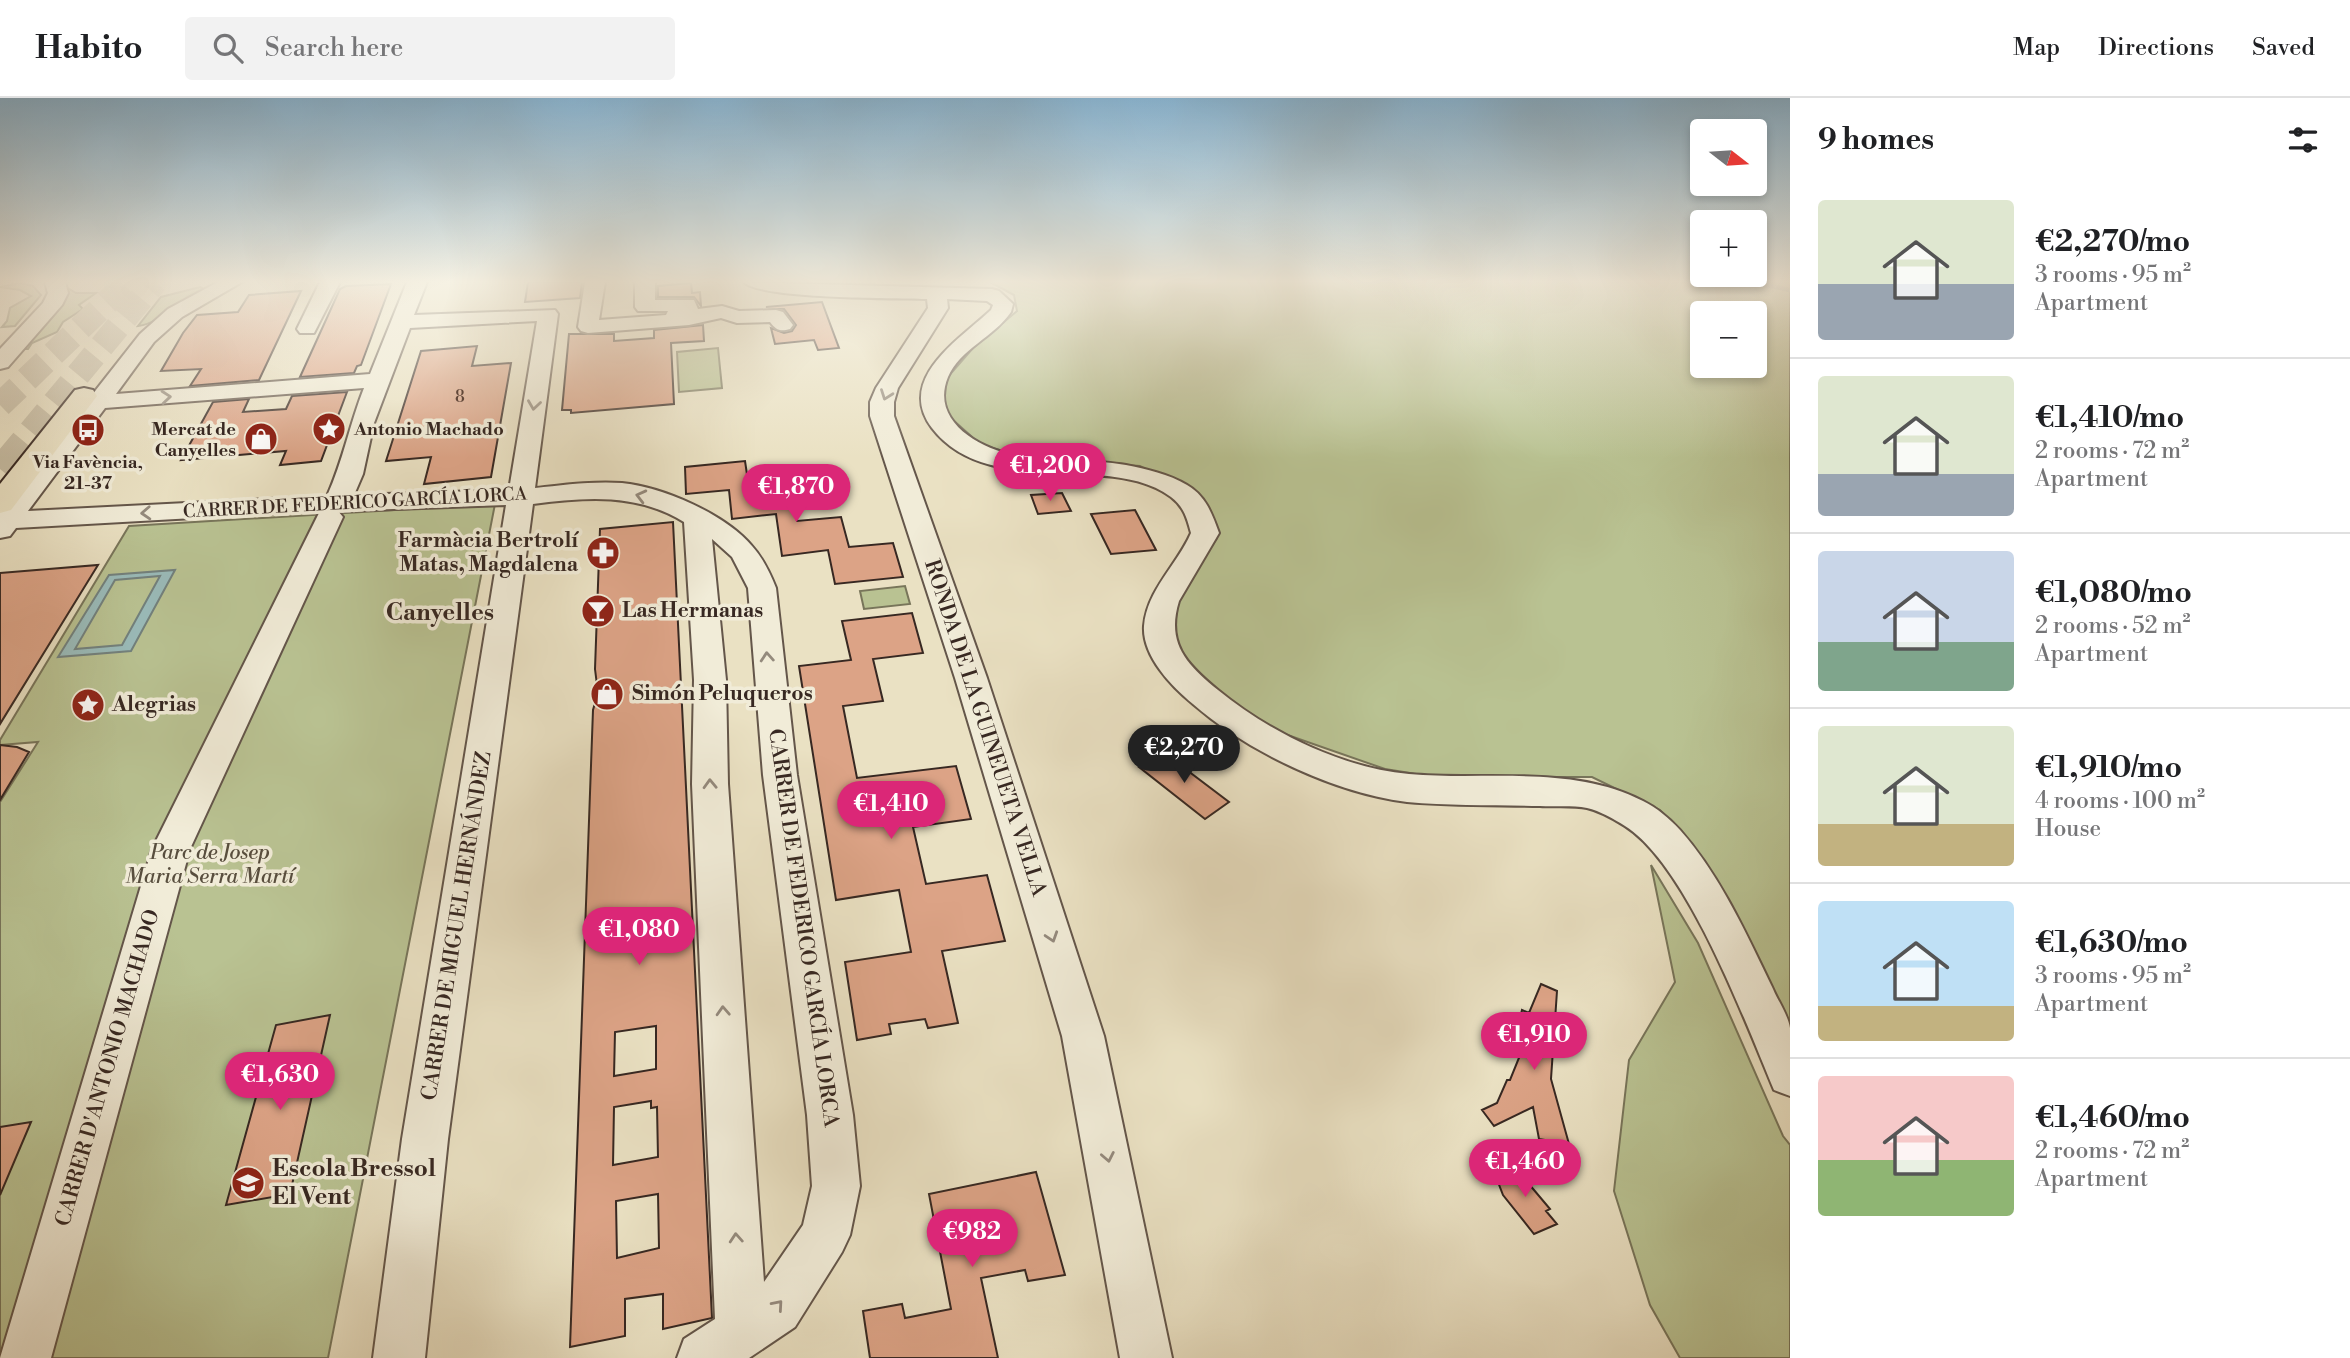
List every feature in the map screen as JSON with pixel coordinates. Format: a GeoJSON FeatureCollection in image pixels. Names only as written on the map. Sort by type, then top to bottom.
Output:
{"type":"FeatureCollection","features":[{"type":"Feature","properties":{"kind":"highway"},"geometry":{"type":"LineString","coordinates":[[2,518],[91,399]]}},
{"type":"Feature","properties":{"kind":"street"},"geometry":{"type":"LineString","coordinates":[[0,362],[19,341]]}},
{"type":"Feature","properties":{"kind":"street"},"geometry":{"type":"LineString","coordinates":[[91,399],[145,341]]}},
{"type":"Feature","properties":{"kind":"street","name":"CARRER D'ANTONIO MACHADO"},"geometry":{"type":"LineString","coordinates":[[25,1358],[171,849],[350,474],[362,423],[396,341]]}},
{"type":"Feature","properties":{"kind":"street","name":"CARRER DE MIGUEL HERNÁNDEZ"},"geometry":{"type":"LineString","coordinates":[[399,1358],[425,1139],[544,341]]}},
{"type":"Feature","properties":{"kind":"street","name":"RONDA DE LA GUINEUETA VELLA"},"geometry":{"type":"LineString","coordinates":[[917,341],[887,388],[882,402],[882,416],[975,690],[1079,1023],[1094,1080],[1146,1358]]}},
{"type":"Feature","properties":{"kind":"street"},"geometry":{"type":"LineString","coordinates":[[971,341],[942,368],[932,391],[934,414],[956,437],[989,455],[1026,464],[1131,472],[1157,480],[1188,500],[1202,518],[1205,533],[1161,605],[1158,630],[1167,655],[1191,685],[1223,714],[1261,736],[1386,785],[1585,794],[1604,799],[1640,817],[1670,843],[1713,912],[1743,970],[1790,1075]]}},
{"type":"Feature","properties":{"kind":"street"},"geometry":{"type":"LineString","coordinates":[[91,399],[381,380]]}},
{"type":"Feature","properties":{"kind":"street","name":"CARRER DE FEDERICO GARCÍA LORCA"},"geometry":{"type":"LineString","coordinates":[[2,518],[334,510],[575,491],[623,491],[660,500],[697,518],[723,534],[742,551],[762,588],[780,775],[830,1115],[836,1186],[825,1235],[777,1309],[703,1358]]}},
{"type":"Feature","properties":{"kind":"street"},"geometry":{"type":"LineString","coordinates":[[697,518],[710,680],[710,784],[742,1331]]}},
{"type":"Feature","properties":{"kind":"green space"},"geometry":{"type":"Polygon","coordinates":[[[26,341],[37,341],[28,349],[20,349],[26,341]]]}},
{"type":"Feature","properties":{"kind":"green space"},"geometry":{"type":"Polygon","coordinates":[[[982,341],[1690,341],[1690,378],[1767,378],[1767,341],[1790,341],[1790,1030],[1692,848],[1660,810],[1592,777],[1435,777],[1385,769],[1276,731],[1218,699],[1188,666],[1171,629],[1175,601],[1217,538],[1213,519],[1188,492],[1140,466],[1025,458],[980,444],[944,412],[946,379],[982,341]]]}},
{"type":"Feature","properties":{"kind":"green space"},"geometry":{"type":"Polygon","coordinates":[[[718,348],[722,388],[679,392],[677,352],[718,348]]]}},
{"type":"Feature","properties":{"kind":"green space","name":"Parc de Josep Maria Serra Martí"},"geometry":{"type":"Polygon","coordinates":[[[495,504],[328,1358],[0,1358],[0,802],[38,742],[0,745],[0,740],[129,526],[495,504]]]}},
{"type":"Feature","properties":{"kind":"green space"},"geometry":{"type":"Polygon","coordinates":[[[905,586],[910,604],[864,609],[860,591],[905,586]]]}},
{"type":"Feature","properties":{"kind":"green space"},"geometry":{"type":"Polygon","coordinates":[[[1651,865],[1698,943],[1783,1136],[1790,1145],[1790,1358],[1680,1358],[1650,1305],[1614,1191],[1629,1060],[1675,982],[1651,865]]]}},
{"type":"Feature","properties":{"kind":"water"},"geometry":{"type":"Polygon","coordinates":[[[175,570],[131,651],[58,657],[109,575],[175,570]],[[160,576],[115,580],[75,649],[122,645],[160,576]]]}},
{"type":"Feature","properties":{"kind":"building"},"geometry":{"type":"Polygon","coordinates":[[[178,341],[277,341],[259,380],[190,386],[201,369],[161,371],[178,341]]]}},
{"type":"Feature","properties":{"kind":"building"},"geometry":{"type":"Polygon","coordinates":[[[316,341],[370,341],[361,365],[357,366],[354,373],[300,377],[316,341]]]}},
{"type":"Feature","properties":{"kind":"building"},"geometry":{"type":"Polygon","coordinates":[[[568,341],[704,341],[671,343],[674,404],[571,413],[571,410],[562,410],[568,341]]]}},
{"type":"Feature","properties":{"kind":"building"},"geometry":{"type":"Polygon","coordinates":[[[774,341],[806,341],[775,344],[774,341]]]}},
{"type":"Feature","properties":{"kind":"building"},"geometry":{"type":"Polygon","coordinates":[[[814,341],[836,341],[839,348],[818,350],[814,341]]]}},
{"type":"Feature","properties":{"kind":"building"},"geometry":{"type":"Polygon","coordinates":[[[477,346],[472,366],[511,363],[491,477],[424,484],[431,457],[386,461],[421,351],[477,346]]]}},
{"type":"Feature","properties":{"kind":"building","name":"Mercat de Canyelles"},"geometry":{"type":"Polygon","coordinates":[[[347,392],[321,461],[280,465],[286,451],[181,460],[213,402],[249,399],[243,412],[286,409],[292,396],[347,392]]]}},
{"type":"Feature","properties":{"kind":"building"},"geometry":{"type":"Polygon","coordinates":[[[745,461],[749,488],[791,484],[797,521],[841,517],[849,547],[893,543],[903,577],[835,584],[828,550],[782,556],[776,514],[732,519],[729,490],[686,494],[685,467],[745,461]]]}},
{"type":"Feature","properties":{"kind":"building"},"geometry":{"type":"Polygon","coordinates":[[[1062,493],[1071,511],[1038,514],[1031,495],[1062,493]]]}},
{"type":"Feature","properties":{"kind":"building"},"geometry":{"type":"Polygon","coordinates":[[[1135,510],[1156,550],[1111,554],[1091,514],[1135,510]]]}},
{"type":"Feature","properties":{"kind":"building"},"geometry":{"type":"Polygon","coordinates":[[[673,522],[712,1318],[663,1329],[663,1294],[625,1299],[625,1336],[570,1347],[593,710],[598,693],[595,669],[600,529],[673,522]],[[656,1026],[615,1032],[614,1076],[656,1069],[656,1026]],[[651,1101],[614,1107],[613,1165],[658,1157],[657,1107],[651,1108],[651,1101]],[[658,1194],[616,1201],[617,1258],[659,1248],[658,1194]]]}},
{"type":"Feature","properties":{"kind":"building"},"geometry":{"type":"Polygon","coordinates":[[[98,565],[0,724],[0,573],[98,565]]]}},
{"type":"Feature","properties":{"kind":"building"},"geometry":{"type":"Polygon","coordinates":[[[912,613],[923,653],[873,659],[883,701],[843,706],[857,778],[956,766],[971,819],[913,827],[926,884],[987,875],[1005,941],[942,951],[958,1023],[928,1028],[925,1019],[889,1024],[891,1034],[857,1040],[845,962],[911,952],[899,890],[836,900],[799,666],[851,660],[842,621],[912,613]]]}},
{"type":"Feature","properties":{"kind":"building"},"geometry":{"type":"Polygon","coordinates":[[[0,745],[29,752],[0,800],[0,745]]]}},
{"type":"Feature","properties":{"kind":"building"},"geometry":{"type":"Polygon","coordinates":[[[1163,752],[1229,802],[1205,819],[1139,767],[1163,752]]]}},
{"type":"Feature","properties":{"kind":"building"},"geometry":{"type":"Polygon","coordinates":[[[1541,984],[1557,991],[1551,1079],[1569,1144],[1539,1139],[1533,1107],[1494,1126],[1482,1110],[1497,1103],[1507,1080],[1510,1080],[1525,1043],[1515,1039],[1522,1010],[1529,1013],[1541,984]]]}},
{"type":"Feature","properties":{"kind":"building"},"geometry":{"type":"Polygon","coordinates":[[[330,1015],[290,1194],[226,1205],[276,1025],[330,1015]]]}},
{"type":"Feature","properties":{"kind":"building"},"geometry":{"type":"Polygon","coordinates":[[[31,1122],[0,1195],[0,1127],[31,1122]]]}},
{"type":"Feature","properties":{"kind":"building"},"geometry":{"type":"Polygon","coordinates":[[[1507,1158],[1550,1209],[1546,1211],[1557,1224],[1534,1234],[1503,1195],[1498,1182],[1507,1158]]]}},
{"type":"Feature","properties":{"kind":"building"},"geometry":{"type":"Polygon","coordinates":[[[1036,1172],[1065,1275],[1028,1281],[1025,1270],[981,1278],[998,1358],[870,1358],[863,1311],[902,1304],[905,1318],[951,1309],[929,1194],[1036,1172]]]}},
{"type":"Feature","properties":{"kind":"tunnel"},"geometry":{"type":"LineString","coordinates":[[0,405],[67,341]]}},
{"type":"Feature","properties":{"kind":"tunnel"},"geometry":{"type":"LineString","coordinates":[[7,460],[106,341]]}},
{"type":"Feature","properties":{"kind":"tunnel"},"geometry":{"type":"LineString","coordinates":[[0,469],[9,458]]}},
{"type":"Feature","properties":{"kind":"place","name":"Antonio Machado"},"geometry":{"type":"Point","coordinates":[329,429]}},
{"type":"Feature","properties":{"kind":"place","name":"Via Favència, 21-37"},"geometry":{"type":"Point","coordinates":[88,430]}},
{"type":"Feature","properties":{"kind":"place","name":"Mercat de Canyelles"},"geometry":{"type":"Point","coordinates":[261,439]}},
{"type":"Feature","properties":{"kind":"place","name":"Farmàcia Bertrolí Matas, Magdalena"},"geometry":{"type":"Point","coordinates":[603,553]}},
{"type":"Feature","properties":{"kind":"place","name":"Las Hermanas"},"geometry":{"type":"Point","coordinates":[598,611]}},
{"type":"Feature","properties":{"kind":"place","name":"Simón Peluqueros"},"geometry":{"type":"Point","coordinates":[607,694]}},
{"type":"Feature","properties":{"kind":"place","name":"Alegrias"},"geometry":{"type":"Point","coordinates":[88,705]}},
{"type":"Feature","properties":{"kind":"place","name":"Escola Bressol El Vent"},"geometry":{"type":"Point","coordinates":[248,1183]}},
{"type":"Feature","properties":{"kind":"district","name":"Canyelles"},"geometry":{"type":"Point","coordinates":[440,613]}}]}
